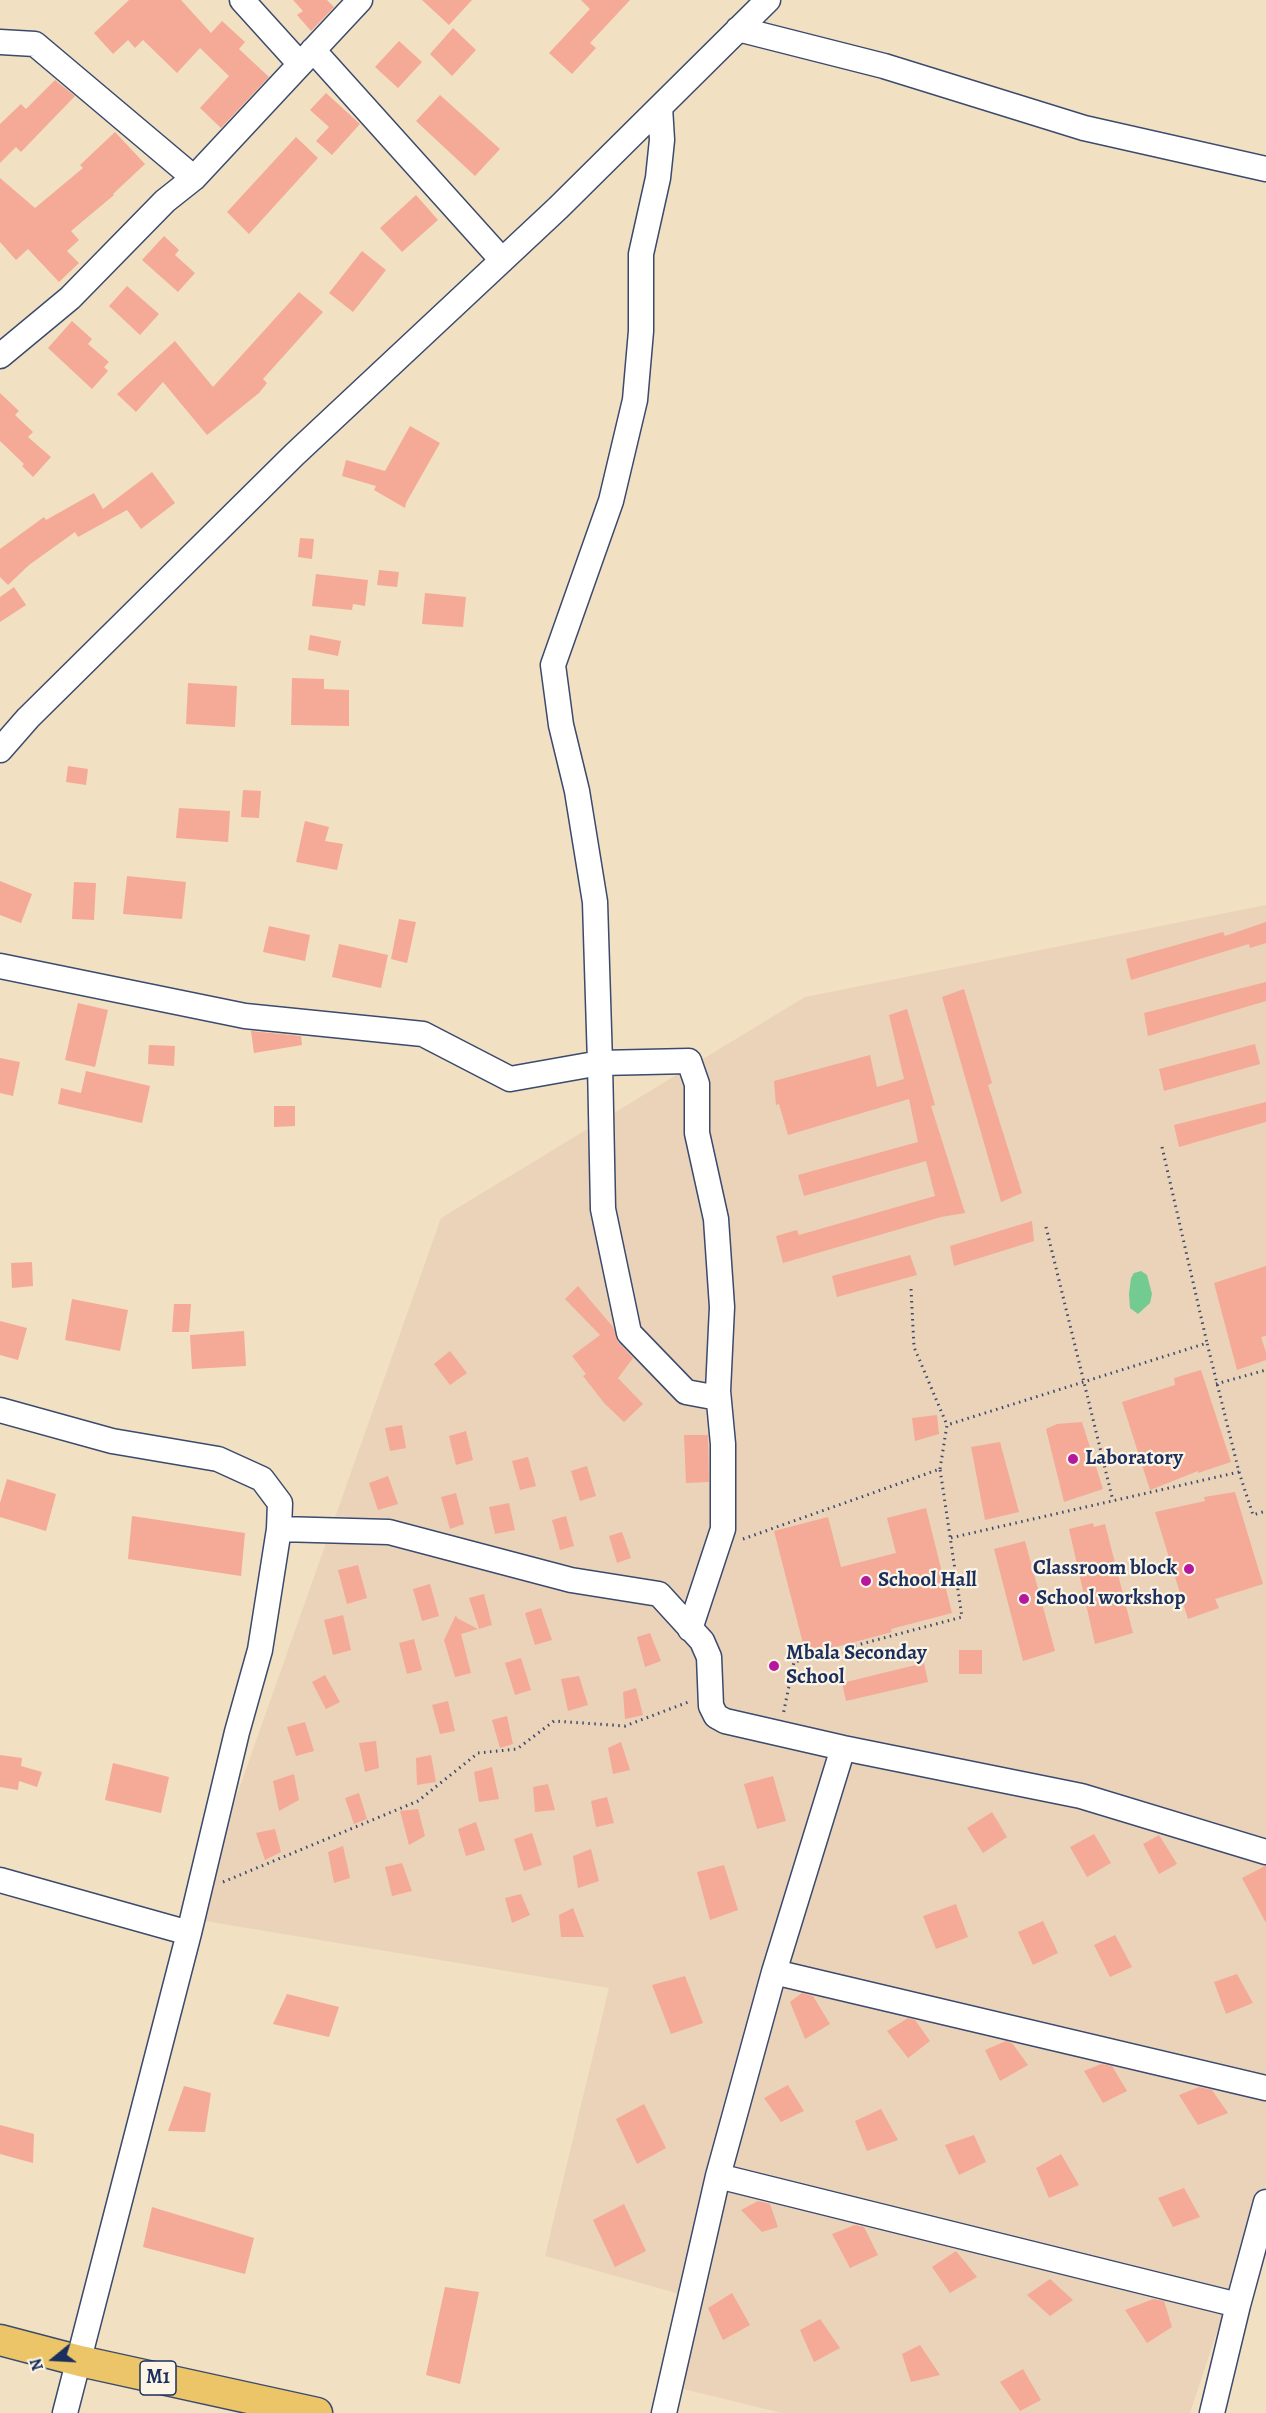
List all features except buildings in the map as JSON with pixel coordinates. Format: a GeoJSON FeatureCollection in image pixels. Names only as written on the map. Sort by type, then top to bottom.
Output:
{"type":"FeatureCollection","features":[{"type":"Feature","properties":{"kind":"main road","name":"M1"},"geometry":{"type":"LineString","coordinates":[[0,2340],[80,2361],[317,2413]]}},
{"type":"Feature","properties":{"kind":"street"},"geometry":{"type":"LineString","coordinates":[[242,0],[307,57],[502,260]]}},
{"type":"Feature","properties":{"kind":"street"},"geometry":{"type":"LineString","coordinates":[[0,356],[70,298],[165,201],[194,178],[360,0]]}},
{"type":"Feature","properties":{"kind":"street"},"geometry":{"type":"LineString","coordinates":[[0,750],[28,718],[296,454],[502,260],[768,0]]}},
{"type":"Feature","properties":{"kind":"street"},"geometry":{"type":"LineString","coordinates":[[738,30],[884,66],[1084,128],[1266,169]]}},
{"type":"Feature","properties":{"kind":"street"},"geometry":{"type":"LineString","coordinates":[[0,42],[35,44],[194,178]]}},
{"type":"Feature","properties":{"kind":"street"},"geometry":{"type":"LineString","coordinates":[[660,107],[662,140],[658,178],[641,254],[641,331],[635,400],[611,501],[553,665],[561,725],[577,790],[595,902],[603,1209],[629,1333],[686,1392],[718,1398]]}},
{"type":"Feature","properties":{"kind":"street"},"geometry":{"type":"LineString","coordinates":[[0,966],[245,1016],[423,1034],[510,1079],[600,1063],[689,1061],[697,1084],[697,1133],[716,1219],[722,1307],[718,1398],[723,1444],[723,1529],[690,1629]]}},
{"type":"Feature","properties":{"kind":"street"},"geometry":{"type":"LineString","coordinates":[[0,1410],[111,1441],[219,1459],[262,1479],[280,1503],[279,1529],[260,1650],[237,1731],[189,1933],[65,2413]]}},
{"type":"Feature","properties":{"kind":"street"},"geometry":{"type":"LineString","coordinates":[[279,1529],[389,1532],[571,1580],[659,1594],[702,1641],[709,1657],[711,1706],[716,1716],[726,1721],[843,1748],[1081,1796],[1266,1852]]}},
{"type":"Feature","properties":{"kind":"street"},"geometry":{"type":"LineString","coordinates":[[664,2413],[718,2176],[774,1972],[843,1748]]}},
{"type":"Feature","properties":{"kind":"street"},"geometry":{"type":"LineString","coordinates":[[0,1880],[189,1933]]}},
{"type":"Feature","properties":{"kind":"street"},"geometry":{"type":"LineString","coordinates":[[774,1972],[1266,2088]]}},
{"type":"Feature","properties":{"kind":"street"},"geometry":{"type":"LineString","coordinates":[[718,2176],[1238,2305]]}},
{"type":"Feature","properties":{"kind":"street"},"geometry":{"type":"LineString","coordinates":[[1212,2413],[1266,2202]]}},
{"type":"Feature","properties":{"kind":"path"},"geometry":{"type":"LineString","coordinates":[[1162,1148],[1216,1384],[1239,1472],[1253,1515],[1266,1511]]}},
{"type":"Feature","properties":{"kind":"path"},"geometry":{"type":"LineString","coordinates":[[1046,1227],[1113,1501]]}},
{"type":"Feature","properties":{"kind":"path"},"geometry":{"type":"LineString","coordinates":[[780,1733],[794,1662],[962,1617],[940,1469],[947,1425],[914,1347],[911,1288]]}},
{"type":"Feature","properties":{"kind":"path"},"geometry":{"type":"LineString","coordinates":[[947,1425],[1207,1343]]}},
{"type":"Feature","properties":{"kind":"path"},"geometry":{"type":"LineString","coordinates":[[1216,1384],[1266,1370]]}},
{"type":"Feature","properties":{"kind":"path"},"geometry":{"type":"LineString","coordinates":[[737,1541],[940,1469]]}},
{"type":"Feature","properties":{"kind":"path"},"geometry":{"type":"LineString","coordinates":[[950,1538],[1239,1472]]}},
{"type":"Feature","properties":{"kind":"path"},"geometry":{"type":"LineString","coordinates":[[199,1892],[418,1801],[478,1753],[517,1749],[554,1721],[625,1726],[711,1694]]}},
{"type":"Feature","properties":{"kind":"shaded area","name":"Mbala Seconday School"},"geometry":{"type":"Polygon","coordinates":[[[1266,905],[1266,2184],[1190,2413],[782,2413],[671,2386],[690,2297],[545,2256],[609,1988],[193,1919],[441,1218],[805,997],[1266,905]]]}},
{"type":"Feature","properties":{"kind":"green space"},"geometry":{"type":"Polygon","coordinates":[[[1141,1271],[1147,1275],[1152,1294],[1150,1303],[1138,1314],[1130,1308],[1129,1294],[1131,1278],[1134,1273],[1141,1271]]]}},
{"type":"Feature","properties":{"kind":"place","name":"Laboratory"},"geometry":{"type":"Point","coordinates":[1073,1459]}},
{"type":"Feature","properties":{"kind":"place","name":"Classroom block"},"geometry":{"type":"Point","coordinates":[1189,1569]}},
{"type":"Feature","properties":{"kind":"place","name":"School Hall"},"geometry":{"type":"Point","coordinates":[866,1581]}},
{"type":"Feature","properties":{"kind":"place","name":"School workshop"},"geometry":{"type":"Point","coordinates":[1024,1599]}},
{"type":"Feature","properties":{"kind":"place","name":"Mbala Seconday School"},"geometry":{"type":"Point","coordinates":[774,1666]}}]}
